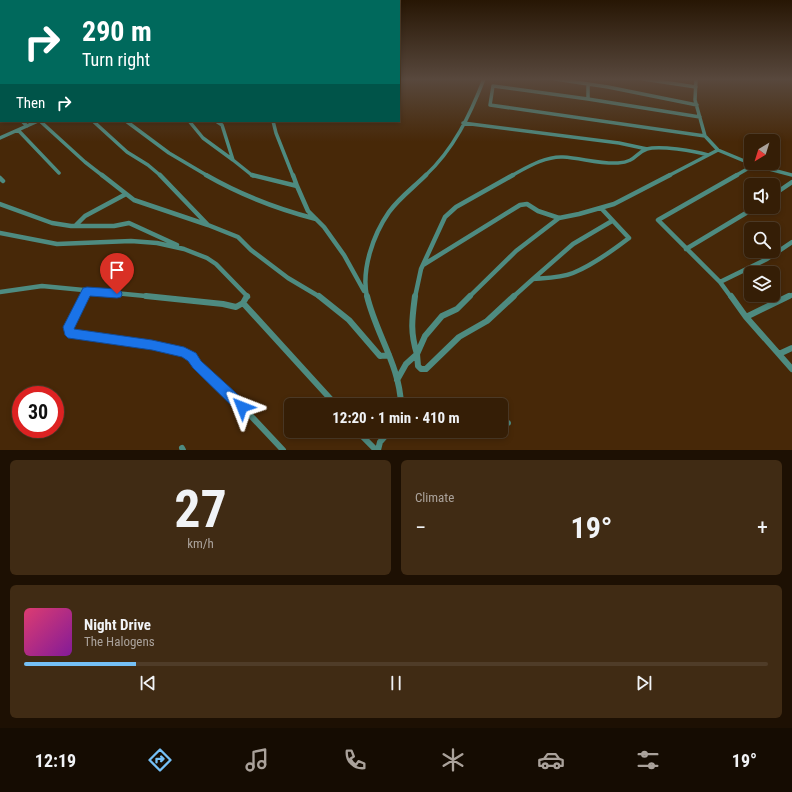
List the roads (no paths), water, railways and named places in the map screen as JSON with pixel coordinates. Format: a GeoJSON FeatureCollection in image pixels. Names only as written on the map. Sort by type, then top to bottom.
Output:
{"type":"FeatureCollection","features":[{"type":"Feature","properties":{"kind":"street"},"geometry":{"type":"LineString","coordinates":[[364,291],[368,258],[390,212],[442,158],[476,100]]}},
{"type":"Feature","properties":{"kind":"street"},"geometry":{"type":"LineString","coordinates":[[491,100],[490,105],[705,136]]}},
{"type":"Feature","properties":{"kind":"street"},"geometry":{"type":"LineString","coordinates":[[594,100],[700,117]]}},
{"type":"Feature","properties":{"kind":"street"},"geometry":{"type":"LineString","coordinates":[[671,100],[697,105]]}},
{"type":"Feature","properties":{"kind":"street"},"geometry":{"type":"LineString","coordinates":[[695,100],[705,136],[718,150],[744,161]]}},
{"type":"Feature","properties":{"kind":"street"},"geometry":{"type":"LineString","coordinates":[[23,122],[27,126]]}},
{"type":"Feature","properties":{"kind":"street"},"geometry":{"type":"LineString","coordinates":[[0,132],[2,137],[37,122]]}},
{"type":"Feature","properties":{"kind":"street"},"geometry":{"type":"LineString","coordinates":[[40,122],[85,162],[134,200],[208,225],[238,237],[288,278],[317,295],[349,320],[380,356],[389,355]]}},
{"type":"Feature","properties":{"kind":"street"},"geometry":{"type":"LineString","coordinates":[[93,122],[127,152],[148,165],[165,179],[208,225]]}},
{"type":"Feature","properties":{"kind":"street"},"geometry":{"type":"LineString","coordinates":[[127,122],[169,152],[227,187],[284,211],[316,219]]}},
{"type":"Feature","properties":{"kind":"street"},"geometry":{"type":"LineString","coordinates":[[190,122],[203,138],[253,176],[297,186]]}},
{"type":"Feature","properties":{"kind":"street"},"geometry":{"type":"LineString","coordinates":[[218,122],[222,125],[233,160]]}},
{"type":"Feature","properties":{"kind":"street"},"geometry":{"type":"LineString","coordinates":[[273,122],[276,133],[308,211],[324,227],[344,255],[364,291],[398,380],[402,398]]}},
{"type":"Feature","properties":{"kind":"street"},"geometry":{"type":"LineString","coordinates":[[463,123],[618,143],[647,149],[692,151],[708,155]]}},
{"type":"Feature","properties":{"kind":"street"},"geometry":{"type":"LineString","coordinates":[[18,130],[58,173]]}},
{"type":"Feature","properties":{"kind":"street"},"geometry":{"type":"LineString","coordinates":[[612,221],[573,244],[487,322],[459,337],[426,369],[421,369],[418,366],[418,354],[412,338],[411,323],[415,296],[423,265],[445,217],[456,207],[502,180],[527,167],[543,161],[560,157],[593,162],[618,163],[631,161],[647,149]]}},
{"type":"Feature","properties":{"kind":"street"},"geometry":{"type":"LineString","coordinates":[[398,380],[406,364],[418,354],[425,336],[442,316],[457,309],[516,251],[559,218],[614,204],[718,150]]}},
{"type":"Feature","properties":{"kind":"street"},"geometry":{"type":"LineString","coordinates":[[745,170],[658,220],[720,282],[746,317],[792,369]]}},
{"type":"Feature","properties":{"kind":"street"},"geometry":{"type":"LineString","coordinates":[[773,170],[792,175]]}},
{"type":"Feature","properties":{"kind":"street"},"geometry":{"type":"LineString","coordinates":[[780,190],[792,182]]}},
{"type":"Feature","properties":{"kind":"street"},"geometry":{"type":"LineString","coordinates":[[76,225],[85,216],[126,194]]}},
{"type":"Feature","properties":{"kind":"street"},"geometry":{"type":"LineString","coordinates":[[0,204],[52,223],[114,226],[129,222],[215,263],[248,297],[244,303],[236,307],[223,304],[42,286],[28,287],[11,292],[0,292]]}},
{"type":"Feature","properties":{"kind":"street"},"geometry":{"type":"LineString","coordinates":[[423,265],[523,204],[527,204],[538,211],[559,218]]}},
{"type":"Feature","properties":{"kind":"street"},"geometry":{"type":"LineString","coordinates":[[533,279],[557,277],[573,273],[629,238],[601,208]]}},
{"type":"Feature","properties":{"kind":"street"},"geometry":{"type":"LineString","coordinates":[[686,249],[744,214]]}},
{"type":"Feature","properties":{"kind":"street"},"geometry":{"type":"LineString","coordinates":[[0,233],[56,244],[82,244],[120,241],[181,247]]}},
{"type":"Feature","properties":{"kind":"street"},"geometry":{"type":"LineString","coordinates":[[720,282],[767,259],[792,242]]}},
{"type":"Feature","properties":{"kind":"street"},"geometry":{"type":"LineString","coordinates":[[87,291],[68,327],[69,332],[72,334],[152,345],[184,352],[192,357],[197,364],[234,398],[283,450]]}},
{"type":"Feature","properties":{"kind":"street"},"geometry":{"type":"LineString","coordinates":[[746,317],[792,295]]}},
{"type":"Feature","properties":{"kind":"street"},"geometry":{"type":"LineString","coordinates":[[244,303],[330,398]]}},
{"type":"Feature","properties":{"kind":"street"},"geometry":{"type":"LineString","coordinates":[[779,354],[792,348]]}},
{"type":"Feature","properties":{"kind":"street"},"geometry":{"type":"LineString","coordinates":[[364,438],[377,450],[383,438]]}}]}
